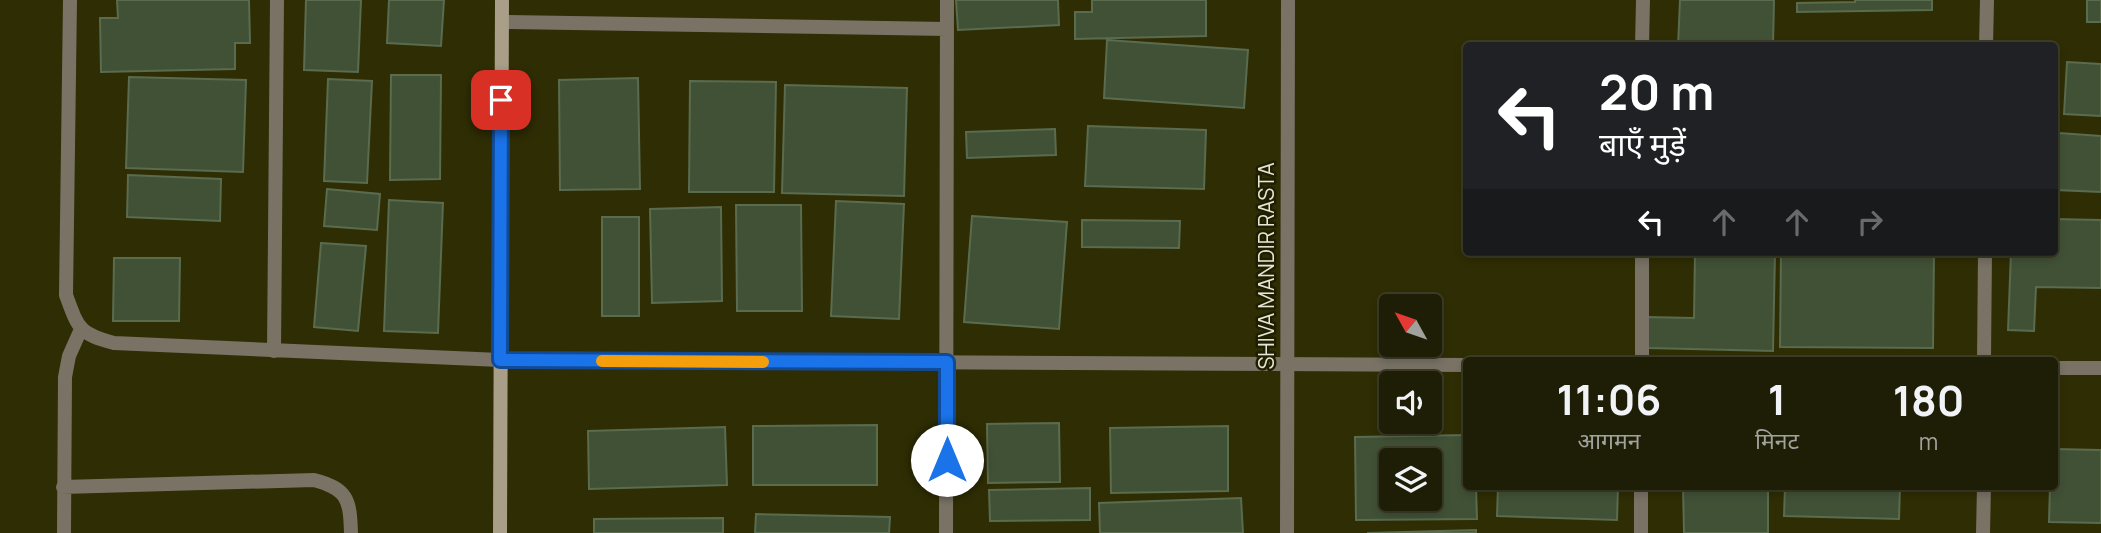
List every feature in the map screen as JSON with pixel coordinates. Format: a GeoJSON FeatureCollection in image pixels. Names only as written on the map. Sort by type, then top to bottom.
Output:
{"type":"FeatureCollection","features":[{"type":"Feature","properties":{"kind":"street"},"geometry":{"type":"LineString","coordinates":[[70,0],[66,296],[81,329],[93,338],[114,343],[500,360],[1463,365]]}},
{"type":"Feature","properties":{"kind":"street"},"geometry":{"type":"LineString","coordinates":[[274,351],[277,0]]}},
{"type":"Feature","properties":{"kind":"street"},"geometry":{"type":"LineString","coordinates":[[500,533],[502,0]]}},
{"type":"Feature","properties":{"kind":"street"},"geometry":{"type":"LineString","coordinates":[[946,533],[947,0]]}},
{"type":"Feature","properties":{"kind":"street","name":"SHIVA MANDIR RASTA"},"geometry":{"type":"LineString","coordinates":[[1287,533],[1288,0]]}},
{"type":"Feature","properties":{"kind":"street"},"geometry":{"type":"LineString","coordinates":[[1642,42],[1643,0]]}},
{"type":"Feature","properties":{"kind":"street"},"geometry":{"type":"LineString","coordinates":[[1986,42],[1987,0]]}},
{"type":"Feature","properties":{"kind":"street"},"geometry":{"type":"LineString","coordinates":[[502,22],[947,29]]}},
{"type":"Feature","properties":{"kind":"street"},"geometry":{"type":"LineString","coordinates":[[1642,256],[1642,357]]}},
{"type":"Feature","properties":{"kind":"street"},"geometry":{"type":"LineString","coordinates":[[1984,357],[1985,256]]}},
{"type":"Feature","properties":{"kind":"street"},"geometry":{"type":"LineString","coordinates":[[64,533],[65,377],[69,356],[81,329]]}},
{"type":"Feature","properties":{"kind":"street"},"geometry":{"type":"LineString","coordinates":[[2058,368],[2101,368]]}},
{"type":"Feature","properties":{"kind":"street"},"geometry":{"type":"LineString","coordinates":[[64,487],[314,480],[332,485],[344,494],[349,508],[351,533]]}},
{"type":"Feature","properties":{"kind":"street"},"geometry":{"type":"LineString","coordinates":[[1641,490],[1641,533]]}},
{"type":"Feature","properties":{"kind":"street"},"geometry":{"type":"LineString","coordinates":[[1983,533],[1984,490]]}},
{"type":"Feature","properties":{"kind":"shaded area"},"geometry":{"type":"Polygon","coordinates":[[[0,0],[2101,0],[2101,533],[0,533],[0,0]]]}},
{"type":"Feature","properties":{"kind":"building"},"geometry":{"type":"Polygon","coordinates":[[[117,0],[249,0],[250,43],[235,43],[235,69],[101,72],[100,18],[118,18],[117,0]]]}},
{"type":"Feature","properties":{"kind":"building"},"geometry":{"type":"Polygon","coordinates":[[[306,0],[361,0],[358,72],[304,70],[306,0]]]}},
{"type":"Feature","properties":{"kind":"building"},"geometry":{"type":"Polygon","coordinates":[[[389,0],[444,0],[441,46],[387,43],[389,0]]]}},
{"type":"Feature","properties":{"kind":"building"},"geometry":{"type":"Polygon","coordinates":[[[956,0],[1058,0],[1059,25],[958,30],[956,0]]]}},
{"type":"Feature","properties":{"kind":"building"},"geometry":{"type":"Polygon","coordinates":[[[1092,0],[1206,0],[1206,36],[1075,39],[1075,12],[1092,12],[1092,0]]]}},
{"type":"Feature","properties":{"kind":"building"},"geometry":{"type":"Polygon","coordinates":[[[1680,0],[1774,0],[1773,42],[1678,42],[1680,0]]]}},
{"type":"Feature","properties":{"kind":"building"},"geometry":{"type":"Polygon","coordinates":[[[1932,0],[1932,10],[1797,12],[1797,3],[1932,0]]]}},
{"type":"Feature","properties":{"kind":"building"},"geometry":{"type":"Polygon","coordinates":[[[2087,0],[2101,0],[2101,22],[2087,22],[2087,0]]]}},
{"type":"Feature","properties":{"kind":"building"},"geometry":{"type":"Polygon","coordinates":[[[1107,40],[1248,50],[1244,108],[1104,98],[1107,40]]]}},
{"type":"Feature","properties":{"kind":"building"},"geometry":{"type":"Polygon","coordinates":[[[2067,62],[2101,64],[2101,116],[2064,114],[2067,62]]]}},
{"type":"Feature","properties":{"kind":"building"},"geometry":{"type":"Polygon","coordinates":[[[391,75],[441,75],[440,179],[390,180],[391,75]]]}},
{"type":"Feature","properties":{"kind":"building"},"geometry":{"type":"Polygon","coordinates":[[[129,77],[246,80],[243,172],[126,168],[129,77]]]}},
{"type":"Feature","properties":{"kind":"building"},"geometry":{"type":"Polygon","coordinates":[[[638,78],[640,189],[560,190],[559,80],[638,78]]]}},
{"type":"Feature","properties":{"kind":"building"},"geometry":{"type":"Polygon","coordinates":[[[328,79],[372,81],[367,183],[324,181],[328,79]]]}},
{"type":"Feature","properties":{"kind":"building"},"geometry":{"type":"Polygon","coordinates":[[[690,81],[776,82],[774,192],[689,192],[690,81]]]}},
{"type":"Feature","properties":{"kind":"building"},"geometry":{"type":"Polygon","coordinates":[[[785,85],[907,88],[904,196],[782,193],[785,85]]]}},
{"type":"Feature","properties":{"kind":"building"},"geometry":{"type":"Polygon","coordinates":[[[1088,126],[1206,130],[1204,189],[1085,186],[1088,126]]]}},
{"type":"Feature","properties":{"kind":"building"},"geometry":{"type":"Polygon","coordinates":[[[1055,129],[1056,155],[967,158],[966,132],[1055,129]]]}},
{"type":"Feature","properties":{"kind":"building"},"geometry":{"type":"Polygon","coordinates":[[[2059,133],[2101,136],[2101,192],[2058,190],[2059,133]]]}},
{"type":"Feature","properties":{"kind":"building"},"geometry":{"type":"Polygon","coordinates":[[[128,175],[221,179],[220,221],[127,217],[128,175]]]}},
{"type":"Feature","properties":{"kind":"building"},"geometry":{"type":"Polygon","coordinates":[[[327,189],[380,194],[377,230],[324,226],[327,189]]]}},
{"type":"Feature","properties":{"kind":"building"},"geometry":{"type":"Polygon","coordinates":[[[389,200],[443,203],[438,333],[384,331],[389,200]]]}},
{"type":"Feature","properties":{"kind":"building"},"geometry":{"type":"Polygon","coordinates":[[[836,201],[904,204],[899,319],[831,316],[836,201]]]}},
{"type":"Feature","properties":{"kind":"building"},"geometry":{"type":"Polygon","coordinates":[[[736,205],[801,205],[802,311],[737,311],[736,205]]]}},
{"type":"Feature","properties":{"kind":"building"},"geometry":{"type":"Polygon","coordinates":[[[721,207],[722,301],[652,303],[650,209],[721,207]]]}},
{"type":"Feature","properties":{"kind":"building"},"geometry":{"type":"Polygon","coordinates":[[[972,216],[1067,222],[1059,329],[964,322],[972,216]]]}},
{"type":"Feature","properties":{"kind":"building"},"geometry":{"type":"Polygon","coordinates":[[[602,217],[639,217],[639,316],[602,316],[602,217]]]}},
{"type":"Feature","properties":{"kind":"building"},"geometry":{"type":"Polygon","coordinates":[[[2058,219],[2101,220],[2101,288],[2036,287],[2034,331],[2008,330],[2011,256],[2058,256],[2058,219]]]}},
{"type":"Feature","properties":{"kind":"building"},"geometry":{"type":"Polygon","coordinates":[[[1082,220],[1180,221],[1179,248],[1082,247],[1082,220]]]}},
{"type":"Feature","properties":{"kind":"building"},"geometry":{"type":"Polygon","coordinates":[[[321,243],[366,246],[358,331],[314,327],[321,243]]]}},
{"type":"Feature","properties":{"kind":"building"},"geometry":{"type":"Polygon","coordinates":[[[1695,256],[1775,256],[1773,351],[1648,348],[1648,317],[1694,318],[1695,256]]]}},
{"type":"Feature","properties":{"kind":"building"},"geometry":{"type":"Polygon","coordinates":[[[1781,256],[1934,256],[1933,348],[1780,347],[1781,256]]]}},
{"type":"Feature","properties":{"kind":"building"},"geometry":{"type":"Polygon","coordinates":[[[114,258],[180,258],[179,321],[113,321],[114,258]]]}},
{"type":"Feature","properties":{"kind":"building"},"geometry":{"type":"Polygon","coordinates":[[[1059,423],[1060,482],[988,483],[987,424],[1059,423]]]}},
{"type":"Feature","properties":{"kind":"building"},"geometry":{"type":"Polygon","coordinates":[[[877,425],[877,485],[753,485],[753,426],[877,425]]]}},
{"type":"Feature","properties":{"kind":"building"},"geometry":{"type":"Polygon","coordinates":[[[1228,426],[1228,491],[1111,493],[1110,428],[1228,426]]]}},
{"type":"Feature","properties":{"kind":"building"},"geometry":{"type":"Polygon","coordinates":[[[725,427],[727,485],[589,489],[588,431],[725,427]]]}},
{"type":"Feature","properties":{"kind":"building"},"geometry":{"type":"Polygon","coordinates":[[[1463,435],[1463,490],[1476,490],[1477,519],[1356,520],[1355,437],[1463,435]]]}},
{"type":"Feature","properties":{"kind":"building"},"geometry":{"type":"Polygon","coordinates":[[[2058,449],[2101,450],[2101,523],[2049,522],[2050,490],[2058,490],[2058,449]]]}},
{"type":"Feature","properties":{"kind":"building"},"geometry":{"type":"Polygon","coordinates":[[[1090,488],[1090,520],[990,521],[989,490],[1090,488]]]}},
{"type":"Feature","properties":{"kind":"building"},"geometry":{"type":"Polygon","coordinates":[[[1498,490],[1618,490],[1617,520],[1497,516],[1498,490]]]}},
{"type":"Feature","properties":{"kind":"building"},"geometry":{"type":"Polygon","coordinates":[[[1683,490],[1768,490],[1768,533],[1684,533],[1683,490]]]}},
{"type":"Feature","properties":{"kind":"building"},"geometry":{"type":"Polygon","coordinates":[[[1785,490],[1900,490],[1899,519],[1784,516],[1785,490]]]}},
{"type":"Feature","properties":{"kind":"building"},"geometry":{"type":"Polygon","coordinates":[[[1241,498],[1243,533],[1100,533],[1099,503],[1241,498]]]}},
{"type":"Feature","properties":{"kind":"building"},"geometry":{"type":"Polygon","coordinates":[[[756,514],[890,517],[889,533],[755,533],[756,514]]]}},
{"type":"Feature","properties":{"kind":"building"},"geometry":{"type":"Polygon","coordinates":[[[723,518],[723,533],[594,533],[594,519],[723,518]]]}},
{"type":"Feature","properties":{"kind":"building"},"geometry":{"type":"Polygon","coordinates":[[[1476,530],[1476,533],[1367,533],[1476,530]]]}},
{"type":"Feature","properties":{"kind":"slow traffic"},"geometry":{"type":"LineString","coordinates":[[602,361],[763,362]]}},
{"type":"Feature","properties":{"kind":"route"},"geometry":{"type":"LineString","coordinates":[[501,100],[500,360],[947,362],[947,460]]}}]}
